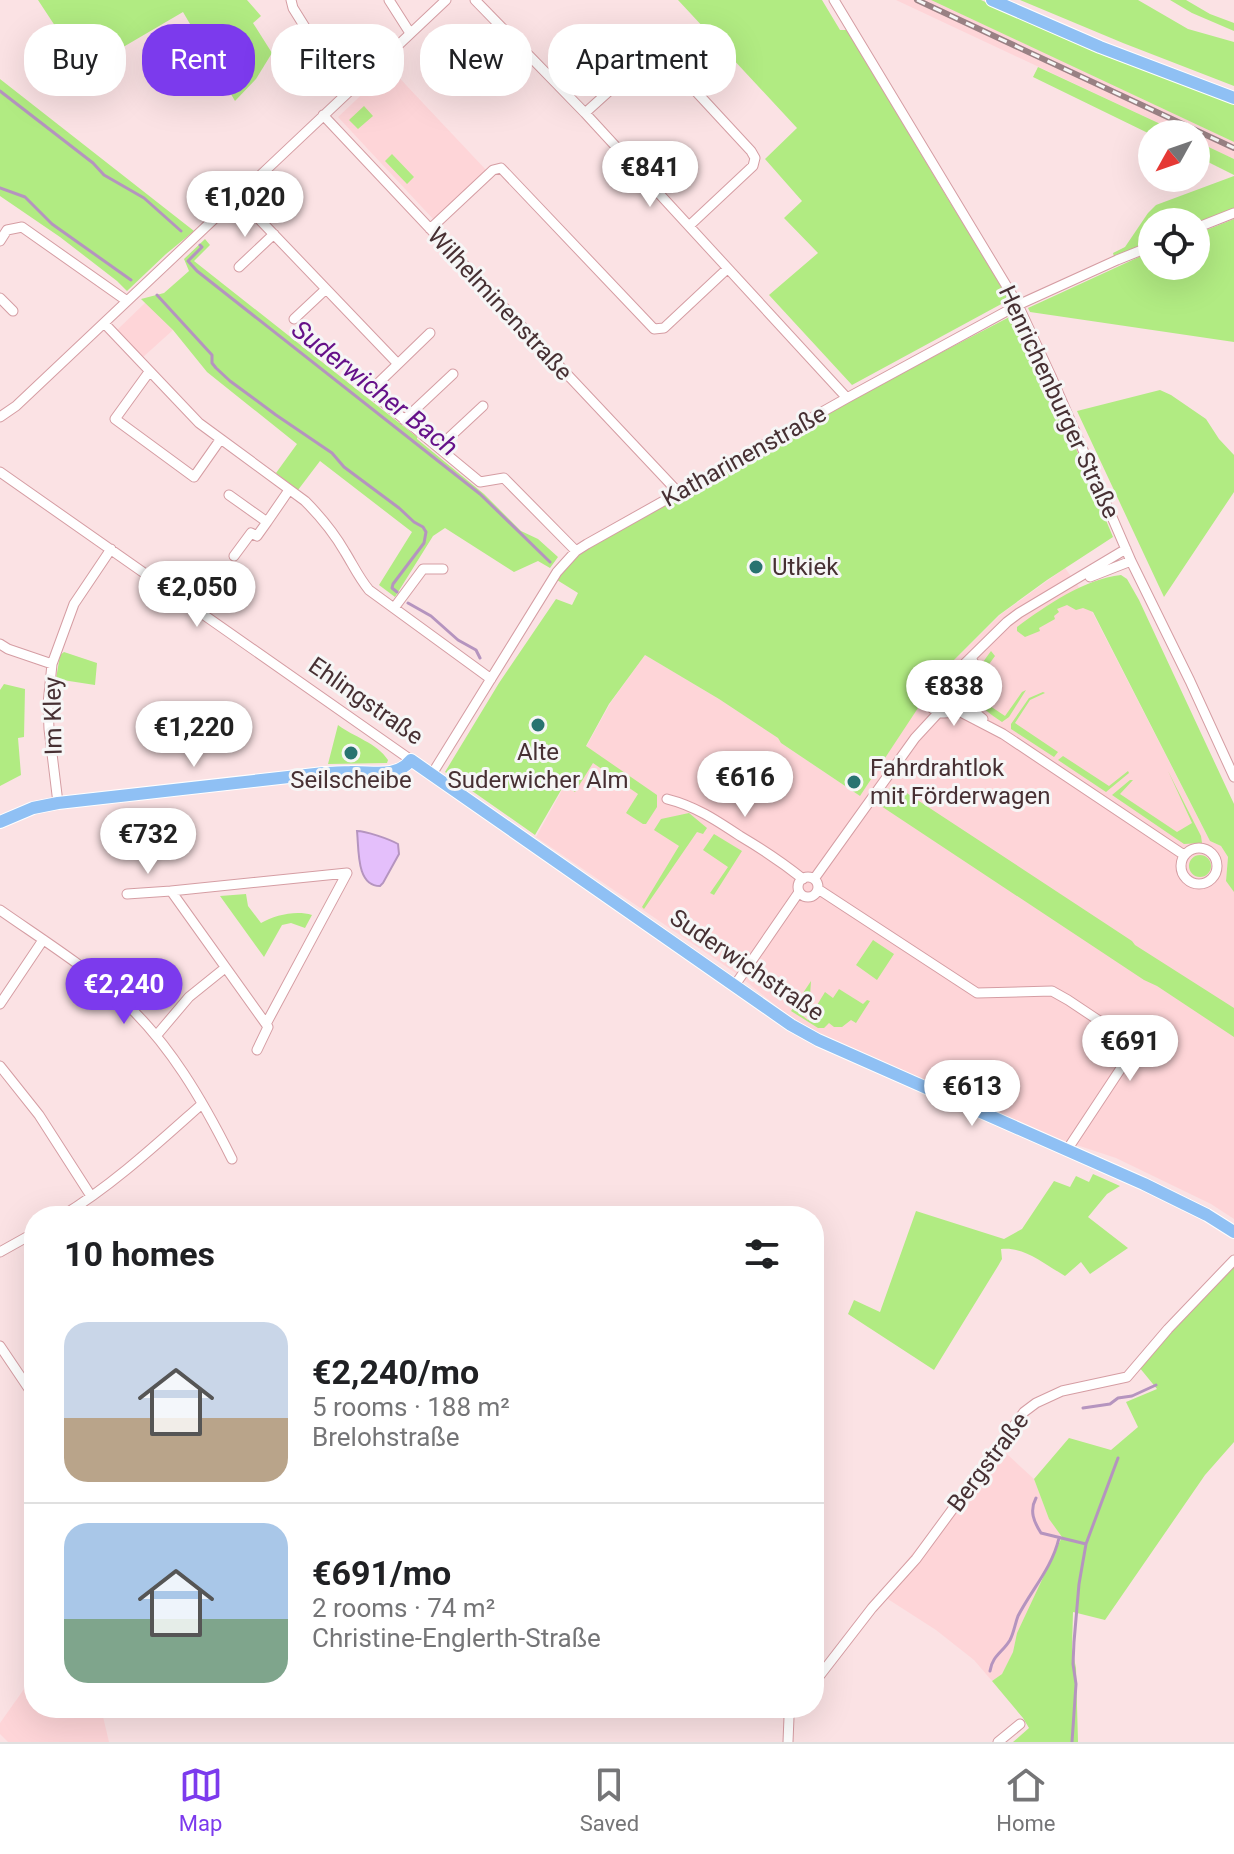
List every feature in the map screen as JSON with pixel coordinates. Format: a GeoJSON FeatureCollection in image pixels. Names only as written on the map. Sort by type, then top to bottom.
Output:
{"type":"FeatureCollection","features":[{"type":"Feature","properties":{"kind":"main road"},"geometry":{"type":"LineString","coordinates":[[992,0],[1100,47],[1234,98]]}},
{"type":"Feature","properties":{"kind":"main road"},"geometry":{"type":"LineString","coordinates":[[0,822],[33,808],[58,803],[324,773],[391,773],[411,760]]}},
{"type":"Feature","properties":{"kind":"main road","name":"Ehlingstraße"},"geometry":{"type":"LineString","coordinates":[[411,760],[432,774]]}},
{"type":"Feature","properties":{"kind":"main road","name":"Suderwichstraße"},"geometry":{"type":"LineString","coordinates":[[432,774],[791,1025],[818,1040],[1207,1215],[1234,1232]]}},
{"type":"Feature","properties":{"kind":"street"},"geometry":{"type":"LineString","coordinates":[[291,0],[303,24]]}},
{"type":"Feature","properties":{"kind":"street"},"geometry":{"type":"LineString","coordinates":[[389,0],[410,33]]}},
{"type":"Feature","properties":{"kind":"street"},"geometry":{"type":"LineString","coordinates":[[404,39],[446,0]]}},
{"type":"Feature","properties":{"kind":"street"},"geometry":{"type":"LineString","coordinates":[[475,0],[585,113],[847,398]]}},
{"type":"Feature","properties":{"kind":"street","name":"Henrichenburger Straße"},"geometry":{"type":"LineString","coordinates":[[834,0],[1018,305],[1131,561],[1234,777]]}},
{"type":"Feature","properties":{"kind":"street"},"geometry":{"type":"LineString","coordinates":[[585,113],[649,55],[659,54],[751,151],[755,158],[753,166],[689,226]]}},
{"type":"Feature","properties":{"kind":"street"},"geometry":{"type":"LineString","coordinates":[[0,417],[16,406],[343,96]]}},
{"type":"Feature","properties":{"kind":"street","name":"Wilhelminenstraße"},"geometry":{"type":"LineString","coordinates":[[323,115],[678,492]]}},
{"type":"Feature","properties":{"kind":"street"},"geometry":{"type":"LineString","coordinates":[[430,229],[493,170],[501,168],[654,329],[664,328],[727,269]]}},
{"type":"Feature","properties":{"kind":"street"},"geometry":{"type":"LineString","coordinates":[[237,196],[398,364]]}},
{"type":"Feature","properties":{"kind":"street"},"geometry":{"type":"LineString","coordinates":[[1210,222],[1234,213]]}},
{"type":"Feature","properties":{"kind":"street"},"geometry":{"type":"LineString","coordinates":[[0,241],[7,230],[22,227],[127,301]]}},
{"type":"Feature","properties":{"kind":"street"},"geometry":{"type":"LineString","coordinates":[[239,267],[274,234]]}},
{"type":"Feature","properties":{"kind":"street","name":"Katharinenstraße"},"geometry":{"type":"LineString","coordinates":[[432,774],[557,572],[576,551],[1018,305],[1138,252]]}},
{"type":"Feature","properties":{"kind":"street"},"geometry":{"type":"LineString","coordinates":[[294,319],[326,289]]}},
{"type":"Feature","properties":{"kind":"street"},"geometry":{"type":"LineString","coordinates":[[0,298],[13,311]]}},
{"type":"Feature","properties":{"kind":"street"},"geometry":{"type":"LineString","coordinates":[[104,323],[199,423],[314,510],[369,590],[491,679]]}},
{"type":"Feature","properties":{"kind":"street"},"geometry":{"type":"LineString","coordinates":[[430,333],[370,391],[480,482],[504,478],[576,551]]}},
{"type":"Feature","properties":{"kind":"street"},"geometry":{"type":"LineString","coordinates":[[149,372],[115,419],[194,477],[220,440]]}},
{"type":"Feature","properties":{"kind":"street"},"geometry":{"type":"LineString","coordinates":[[404,420],[453,374]]}},
{"type":"Feature","properties":{"kind":"street"},"geometry":{"type":"LineString","coordinates":[[439,447],[483,406]]}},
{"type":"Feature","properties":{"kind":"street","name":"Ehlingstraße"},"geometry":{"type":"LineString","coordinates":[[0,472],[411,760]]}},
{"type":"Feature","properties":{"kind":"street"},"geometry":{"type":"LineString","coordinates":[[234,556],[251,533],[257,536],[289,490]]}},
{"type":"Feature","properties":{"kind":"street"},"geometry":{"type":"LineString","coordinates":[[229,495],[267,522]]}},
{"type":"Feature","properties":{"kind":"street","name":"Im Kley"},"geometry":{"type":"LineString","coordinates":[[58,803],[49,729],[52,664],[74,604],[111,549]]}},
{"type":"Feature","properties":{"kind":"street"},"geometry":{"type":"LineString","coordinates":[[949,679],[1019,613],[1126,549]]}},
{"type":"Feature","properties":{"kind":"street"},"geometry":{"type":"LineString","coordinates":[[1057,590],[1131,561]]}},
{"type":"Feature","properties":{"kind":"street"},"geometry":{"type":"LineString","coordinates":[[394,608],[423,569],[443,569]]}},
{"type":"Feature","properties":{"kind":"street"},"geometry":{"type":"LineString","coordinates":[[958,685],[986,643]]}},
{"type":"Feature","properties":{"kind":"street"},"geometry":{"type":"LineString","coordinates":[[0,644],[52,664]]}},
{"type":"Feature","properties":{"kind":"street"},"geometry":{"type":"LineString","coordinates":[[940,679],[949,679],[958,685],[961,690],[958,705],[945,713],[934,709],[927,700],[929,687],[940,679]]}},
{"type":"Feature","properties":{"kind":"street"},"geometry":{"type":"LineString","coordinates":[[958,705],[1184,855]]}},
{"type":"Feature","properties":{"kind":"street"},"geometry":{"type":"LineString","coordinates":[[811,883],[815,895],[803,896],[798,886],[811,883],[934,709]]}},
{"type":"Feature","properties":{"kind":"street"},"geometry":{"type":"LineString","coordinates":[[667,799],[701,810],[977,993],[1052,991],[1101,1022]]}},
{"type":"Feature","properties":{"kind":"street"},"geometry":{"type":"LineString","coordinates":[[1195,849],[1207,850],[1217,865],[1214,877],[1199,885],[1187,880],[1181,868],[1184,855],[1195,849]]}},
{"type":"Feature","properties":{"kind":"street"},"geometry":{"type":"LineString","coordinates":[[127,894],[347,873],[266,1024]]}},
{"type":"Feature","properties":{"kind":"street"},"geometry":{"type":"LineString","coordinates":[[171,891],[268,1027],[257,1050]]}},
{"type":"Feature","properties":{"kind":"street"},"geometry":{"type":"LineString","coordinates":[[735,985],[799,892]]}},
{"type":"Feature","properties":{"kind":"street"},"geometry":{"type":"LineString","coordinates":[[0,910],[100,981],[156,1036],[180,1066],[232,1159]]}},
{"type":"Feature","properties":{"kind":"street"},"geometry":{"type":"LineString","coordinates":[[0,1004],[43,940]]}},
{"type":"Feature","properties":{"kind":"street"},"geometry":{"type":"LineString","coordinates":[[156,1036],[189,997],[225,968]]}},
{"type":"Feature","properties":{"kind":"street"},"geometry":{"type":"LineString","coordinates":[[1067,1150],[1135,1047],[1110,1028]]}},
{"type":"Feature","properties":{"kind":"street"},"geometry":{"type":"LineString","coordinates":[[0,1066],[39,1115],[91,1196]]}},
{"type":"Feature","properties":{"kind":"street"},"geometry":{"type":"LineString","coordinates":[[76,1206],[148,1152],[202,1104]]}},
{"type":"Feature","properties":{"kind":"street"},"geometry":{"type":"LineString","coordinates":[[0,1252],[24,1239]]}},
{"type":"Feature","properties":{"kind":"street","name":"Bergstraße"},"geometry":{"type":"LineString","coordinates":[[824,1671],[872,1608],[916,1559],[1024,1412],[1062,1391],[1127,1377],[1234,1260]]}},
{"type":"Feature","properties":{"kind":"street"},"geometry":{"type":"LineString","coordinates":[[0,1346],[24,1382]]}},
{"type":"Feature","properties":{"kind":"street"},"geometry":{"type":"LineString","coordinates":[[788,1742],[789,1718]]}},
{"type":"Feature","properties":{"kind":"street"},"geometry":{"type":"LineString","coordinates":[[998,1742],[1020,1724]]}},
{"type":"Feature","properties":{"kind":"shaded area"},"geometry":{"type":"Polygon","coordinates":[[[896,0],[931,0],[1187,120],[1152,120],[896,0]]]}},
{"type":"Feature","properties":{"kind":"shaded area"},"geometry":{"type":"Polygon","coordinates":[[[404,83],[487,171],[434,220],[338,117],[360,96],[404,96],[404,83]]]}},
{"type":"Feature","properties":{"kind":"shaded area"},"geometry":{"type":"Polygon","coordinates":[[[1210,131],[1234,142],[1234,159],[1210,148],[1210,131]]]}},
{"type":"Feature","properties":{"kind":"shaded area"},"geometry":{"type":"Polygon","coordinates":[[[146,302],[173,330],[142,358],[117,330],[146,302]]]}},
{"type":"Feature","properties":{"kind":"shaded area"},"geometry":{"type":"Polygon","coordinates":[[[1065,568],[1081,590],[1210,841],[1221,846],[1228,857],[1226,881],[1234,891],[1234,1219],[1211,1204],[1116,1158],[1010,1123],[877,1065],[809,1029],[737,974],[536,837],[611,702],[645,655],[719,699],[860,796],[918,707],[924,676],[947,667],[1000,615],[1065,568]]]}},
{"type":"Feature","properties":{"kind":"shaded area"},"geometry":{"type":"Polygon","coordinates":[[[357,831],[398,844],[399,854],[380,886],[372,884],[363,873],[357,831]]]}},
{"type":"Feature","properties":{"kind":"shaded area"},"geometry":{"type":"Polygon","coordinates":[[[996,1444],[1034,1479],[1049,1519],[1062,1537],[1017,1633],[1013,1652],[1002,1674],[992,1681],[974,1660],[936,1630],[880,1594],[992,1454],[996,1444]]]}},
{"type":"Feature","properties":{"kind":"shaded area"},"geometry":{"type":"Polygon","coordinates":[[[24,1689],[24,1718],[103,1718],[109,1742],[8,1742],[0,1734],[0,1723],[24,1689]]]}},
{"type":"Feature","properties":{"kind":"green space"},"geometry":{"type":"Polygon","coordinates":[[[38,0],[247,0],[261,16],[254,24],[190,24],[183,12],[163,24],[142,24],[142,36],[126,45],[126,24],[54,24],[38,0]]]}},
{"type":"Feature","properties":{"kind":"green space"},"geometry":{"type":"Polygon","coordinates":[[[678,0],[822,0],[840,30],[847,30],[1007,294],[1005,302],[852,385],[769,295],[818,253],[784,218],[802,201],[765,159],[797,128],[736,62],[736,24],[700,24],[678,0]]]}},
{"type":"Feature","properties":{"kind":"green space"},"geometry":{"type":"Polygon","coordinates":[[[931,0],[981,0],[1105,56],[1234,103],[1234,142],[1210,131],[1210,120],[1187,120],[931,0]]]}},
{"type":"Feature","properties":{"kind":"green space"},"geometry":{"type":"Polygon","coordinates":[[[1020,0],[1138,0],[1188,29],[1234,42],[1234,86],[1123,43],[1020,0]]]}},
{"type":"Feature","properties":{"kind":"green space"},"geometry":{"type":"Polygon","coordinates":[[[1170,0],[1186,0],[1234,23],[1234,31],[1192,13],[1170,0]]]}},
{"type":"Feature","properties":{"kind":"green space"},"geometry":{"type":"Polygon","coordinates":[[[255,26],[271,51],[255,80],[255,26]]]}},
{"type":"Feature","properties":{"kind":"green space"},"geometry":{"type":"Polygon","coordinates":[[[1038,67],[1152,120],[1138,120],[1138,128],[1033,77],[1038,67]]]}},
{"type":"Feature","properties":{"kind":"green space"},"geometry":{"type":"Polygon","coordinates":[[[0,79],[194,231],[127,291],[60,237],[0,196],[0,79]]]}},
{"type":"Feature","properties":{"kind":"green space"},"geometry":{"type":"Polygon","coordinates":[[[364,106],[373,116],[358,129],[349,120],[364,106]]]}},
{"type":"Feature","properties":{"kind":"green space"},"geometry":{"type":"Polygon","coordinates":[[[1210,148],[1234,159],[1234,175],[1210,163],[1210,148]]]}},
{"type":"Feature","properties":{"kind":"green space"},"geometry":{"type":"Polygon","coordinates":[[[392,154],[414,177],[407,184],[385,161],[392,154]]]}},
{"type":"Feature","properties":{"kind":"green space"},"geometry":{"type":"Polygon","coordinates":[[[1234,176],[1234,210],[1210,220],[1210,208],[1153,208],[1191,192],[1210,192],[1210,185],[1234,176]]]}},
{"type":"Feature","properties":{"kind":"green space"},"geometry":{"type":"Polygon","coordinates":[[[1234,219],[1234,342],[1030,312],[1028,308],[1138,257],[1138,280],[1210,280],[1210,228],[1234,219]]]}},
{"type":"Feature","properties":{"kind":"green space"},"geometry":{"type":"Polygon","coordinates":[[[1138,228],[1138,250],[1115,260],[1113,253],[1125,247],[1138,228]]]}},
{"type":"Feature","properties":{"kind":"green space"},"geometry":{"type":"Polygon","coordinates":[[[205,239],[210,245],[194,261],[417,437],[484,494],[521,531],[538,539],[558,557],[550,568],[538,561],[514,572],[445,528],[433,536],[395,597],[379,585],[412,532],[320,461],[298,490],[276,473],[297,444],[207,372],[173,330],[141,299],[164,293],[189,271],[184,259],[205,239]]]}},
{"type":"Feature","properties":{"kind":"green space"},"geometry":{"type":"Polygon","coordinates":[[[1019,312],[1113,537],[999,615],[947,667],[924,676],[922,687],[934,676],[950,673],[927,683],[925,708],[921,694],[918,708],[860,796],[719,699],[645,655],[609,704],[586,746],[657,795],[657,807],[646,824],[626,813],[638,794],[593,763],[575,792],[564,785],[535,835],[445,772],[499,683],[556,599],[572,605],[578,593],[557,580],[580,552],[848,401],[1019,312]]]}},
{"type":"Feature","properties":{"kind":"green space"},"geometry":{"type":"Polygon","coordinates":[[[1160,390],[1206,419],[1234,455],[1234,492],[1164,597],[1077,411],[1160,390]]]}},
{"type":"Feature","properties":{"kind":"green space"},"geometry":{"type":"Polygon","coordinates":[[[1121,575],[1127,579],[1139,600],[1234,804],[1234,892],[1226,881],[1228,857],[1221,846],[1210,841],[1093,612],[1083,608],[1076,610],[1067,605],[1057,609],[1059,612],[1055,619],[1039,628],[1040,631],[1025,637],[1017,631],[1017,627],[1066,594],[1107,577],[1121,575]]]}},
{"type":"Feature","properties":{"kind":"green space"},"geometry":{"type":"Polygon","coordinates":[[[991,651],[995,656],[977,681],[981,700],[1005,716],[1026,690],[1009,717],[1002,722],[979,704],[970,691],[975,675],[991,651]]]}},
{"type":"Feature","properties":{"kind":"green space"},"geometry":{"type":"Polygon","coordinates":[[[64,652],[97,663],[95,685],[56,679],[60,655],[64,652]]]}},
{"type":"Feature","properties":{"kind":"green space"},"geometry":{"type":"Polygon","coordinates":[[[4,684],[25,689],[24,737],[18,738],[21,775],[0,786],[0,690],[4,684]]]}},
{"type":"Feature","properties":{"kind":"green space"},"geometry":{"type":"Polygon","coordinates":[[[945,684],[953,687],[956,695],[953,703],[945,706],[937,703],[934,695],[937,687],[945,684]]]}},
{"type":"Feature","properties":{"kind":"green space"},"geometry":{"type":"Polygon","coordinates":[[[1043,692],[1030,700],[1015,723],[1058,752],[1054,757],[1011,729],[1011,724],[1029,698],[1043,692]]]}},
{"type":"Feature","properties":{"kind":"green space"},"geometry":{"type":"Polygon","coordinates":[[[338,725],[378,749],[388,760],[387,763],[328,764],[338,725]]]}},
{"type":"Feature","properties":{"kind":"green space"},"geometry":{"type":"Polygon","coordinates":[[[1063,756],[1109,786],[1129,773],[1106,792],[1058,760],[1063,756]]]}},
{"type":"Feature","properties":{"kind":"green space"},"geometry":{"type":"Polygon","coordinates":[[[1168,771],[1202,843],[1184,844],[1112,795],[1133,780],[1120,794],[1177,832],[1192,823],[1168,771]]]}},
{"type":"Feature","properties":{"kind":"green space"},"geometry":{"type":"Polygon","coordinates":[[[893,784],[1234,1008],[1234,1037],[878,804],[893,784]]]}},
{"type":"Feature","properties":{"kind":"green space"},"geometry":{"type":"Polygon","coordinates":[[[689,813],[707,828],[703,834],[697,832],[644,909],[642,907],[679,846],[654,830],[661,819],[689,813]]]}},
{"type":"Feature","properties":{"kind":"green space"},"geometry":{"type":"Polygon","coordinates":[[[714,834],[742,851],[714,895],[710,893],[728,867],[703,850],[714,834]]]}},
{"type":"Feature","properties":{"kind":"green space"},"geometry":{"type":"Polygon","coordinates":[[[1200,855],[1208,858],[1211,866],[1208,874],[1200,877],[1192,874],[1189,866],[1192,858],[1200,855]]]}},
{"type":"Feature","properties":{"kind":"green space"},"geometry":{"type":"Polygon","coordinates":[[[246,894],[248,906],[261,923],[286,914],[312,915],[305,928],[291,923],[282,925],[264,957],[220,896],[246,894]]]}},
{"type":"Feature","properties":{"kind":"green space"},"geometry":{"type":"Polygon","coordinates":[[[873,940],[894,954],[877,980],[856,965],[873,940]]]}},
{"type":"Feature","properties":{"kind":"green space"},"geometry":{"type":"Polygon","coordinates":[[[811,981],[810,996],[799,1013],[808,1020],[825,992],[833,998],[839,989],[863,1004],[870,1001],[856,1023],[851,1020],[842,1027],[829,1023],[824,1028],[818,1028],[791,1011],[811,981]]]}},
{"type":"Feature","properties":{"kind":"green space"},"geometry":{"type":"Polygon","coordinates":[[[1093,1174],[1120,1186],[1107,1194],[1088,1217],[1128,1248],[1090,1274],[1081,1262],[1065,1276],[1026,1253],[1001,1249],[1002,1259],[934,1370],[848,1314],[854,1300],[880,1312],[916,1211],[1004,1239],[1022,1229],[1054,1181],[1070,1187],[1076,1176],[1089,1182],[1093,1174]]]}},
{"type":"Feature","properties":{"kind":"green space"},"geometry":{"type":"Polygon","coordinates":[[[1234,1266],[1234,1442],[1205,1475],[1105,1620],[1073,1612],[1078,1742],[1013,1742],[1029,1728],[992,1681],[1002,1674],[1013,1652],[1017,1633],[1062,1537],[1049,1519],[1034,1479],[1069,1438],[1111,1450],[1138,1427],[1126,1402],[1157,1389],[1139,1367],[1234,1266]]]}},
{"type":"Feature","properties":{"kind":"waterway","name":"Suderwicher Bach"},"geometry":{"type":"LineString","coordinates":[[0,91],[93,163],[104,175],[144,198],[181,231]]}},
{"type":"Feature","properties":{"kind":"waterway","name":"Suderwicher Bach"},"geometry":{"type":"LineString","coordinates":[[0,188],[25,197],[52,224],[131,280]]}},
{"type":"Feature","properties":{"kind":"waterway","name":"Suderwicher Bach"},"geometry":{"type":"LineString","coordinates":[[200,245],[202,247],[188,261],[197,271],[480,494],[550,562]]}},
{"type":"Feature","properties":{"kind":"waterway","name":"Suderwicher Bach"},"geometry":{"type":"LineString","coordinates":[[157,295],[212,355],[212,363],[230,381],[332,453],[344,467],[423,527],[426,532],[424,543],[393,584],[392,588],[397,592]]}},
{"type":"Feature","properties":{"kind":"waterway","name":"Suderwicher Bach"},"geometry":{"type":"LineString","coordinates":[[408,603],[476,650],[480,658]]}},
{"type":"Feature","properties":{"kind":"waterway"},"geometry":{"type":"LineString","coordinates":[[1083,1408],[1110,1404],[1118,1398],[1132,1396],[1156,1385]]}},
{"type":"Feature","properties":{"kind":"waterway"},"geometry":{"type":"LineString","coordinates":[[1072,1742],[1076,1684],[1073,1664],[1079,1584],[1086,1544],[1118,1458]]}},
{"type":"Feature","properties":{"kind":"waterway"},"geometry":{"type":"LineString","coordinates":[[1036,1498],[1033,1516],[1041,1533],[1086,1544]]}},
{"type":"Feature","properties":{"kind":"waterway"},"geometry":{"type":"LineString","coordinates":[[990,1671],[1047,1569],[1059,1538]]}},
{"type":"Feature","properties":{"kind":"railway"},"geometry":{"type":"LineString","coordinates":[[917,0],[1234,148]]}},
{"type":"Feature","properties":{"kind":"place","name":"Utkiek"},"geometry":{"type":"Point","coordinates":[756,567]}},
{"type":"Feature","properties":{"kind":"place","name":"Alte Suderwicher Alm"},"geometry":{"type":"Point","coordinates":[538,725]}},
{"type":"Feature","properties":{"kind":"place","name":"Seilscheibe"},"geometry":{"type":"Point","coordinates":[351,753]}},
{"type":"Feature","properties":{"kind":"place","name":"Fahrdrahtlok mit Förderwagen"},"geometry":{"type":"Point","coordinates":[854,782]}}]}
